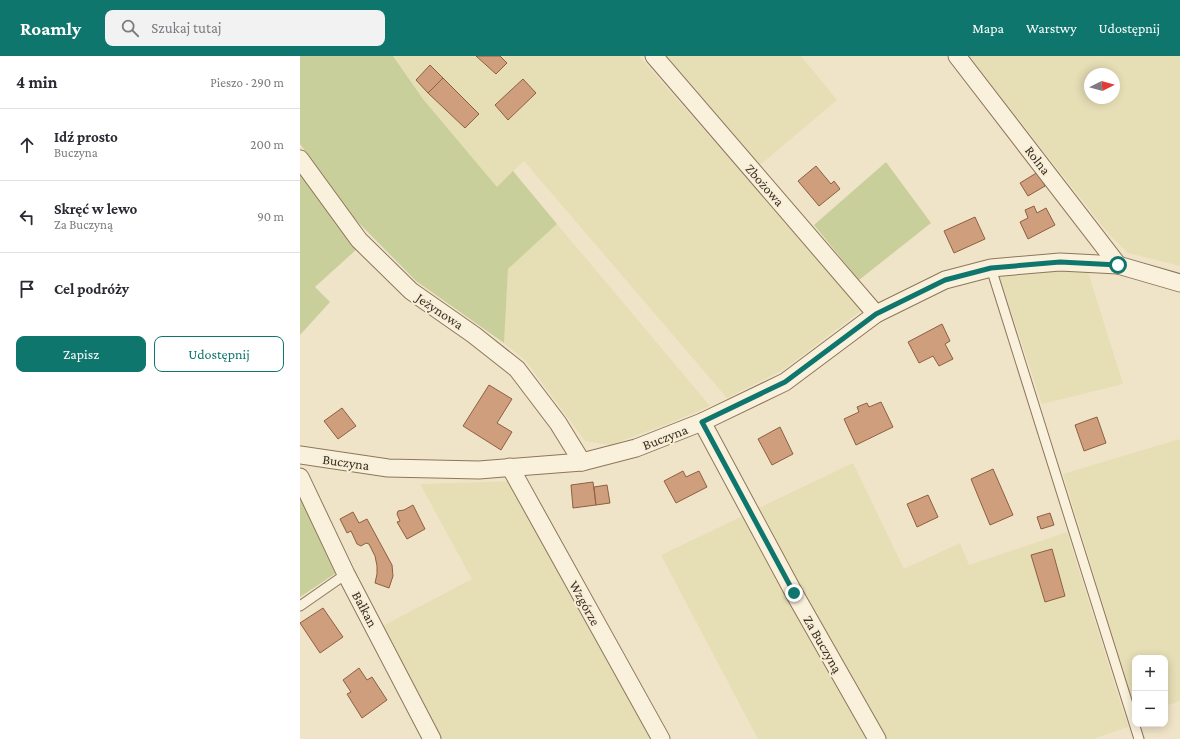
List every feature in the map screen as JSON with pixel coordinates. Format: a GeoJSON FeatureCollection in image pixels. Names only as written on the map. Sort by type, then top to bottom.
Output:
{"type":"FeatureCollection","features":[{"type":"Feature","properties":{"kind":"street","name":"Zbożowa"},"geometry":{"type":"LineString","coordinates":[[654,56],[876,314]]}},
{"type":"Feature","properties":{"kind":"street","name":"Rolna"},"geometry":{"type":"LineString","coordinates":[[957,56],[1118,265]]}},
{"type":"Feature","properties":{"kind":"street","name":"Jeżynowa"},"geometry":{"type":"LineString","coordinates":[[300,159],[359,240],[405,286],[474,335],[517,368],[558,423],[582,462]]}},
{"type":"Feature","properties":{"kind":"street","name":"Buczyna"},"geometry":{"type":"LineString","coordinates":[[300,455],[388,468],[480,470],[582,462],[636,448],[702,422],[785,382],[876,314],[945,280],[991,268],[1060,262],[1118,265],[1180,283]]}},
{"type":"Feature","properties":{"kind":"street","name":"Za Buczyną"},"geometry":{"type":"LineString","coordinates":[[702,422],[794,593],[877,739]]}},
{"type":"Feature","properties":{"kind":"street","name":"Wzgórze"},"geometry":{"type":"LineString","coordinates":[[510,467],[660,739]]}},
{"type":"Feature","properties":{"kind":"street","name":"Bałkan"},"geometry":{"type":"LineString","coordinates":[[300,478],[346,574],[432,739]]}},
{"type":"Feature","properties":{"kind":"lane"},"geometry":{"type":"LineString","coordinates":[[991,268],[1140,739]]}},
{"type":"Feature","properties":{"kind":"lane"},"geometry":{"type":"LineString","coordinates":[[300,606],[346,574]]}},
{"type":"Feature","properties":{"kind":"shaded area"},"geometry":{"type":"Polygon","coordinates":[[[393,56],[639,56],[862,310],[783,370],[727,398],[524,161],[497,187],[423,99],[393,56]]]}},
{"type":"Feature","properties":{"kind":"shaded area"},"geometry":{"type":"Polygon","coordinates":[[[661,56],[801,56],[837,100],[760,165],[661,56]]]}},
{"type":"Feature","properties":{"kind":"shaded area"},"geometry":{"type":"Polygon","coordinates":[[[969,56],[1180,56],[1180,266],[1128,253],[1107,232],[969,56]]]}},
{"type":"Feature","properties":{"kind":"shaded area"},"geometry":{"type":"Polygon","coordinates":[[[557,224],[710,406],[670,423],[610,445],[585,441],[526,361],[504,343],[508,269],[557,224]]]}},
{"type":"Feature","properties":{"kind":"shaded area"},"geometry":{"type":"Polygon","coordinates":[[[1042,270],[1071,270],[1088,272],[1123,384],[1042,404],[999,275],[1042,270]]]}},
{"type":"Feature","properties":{"kind":"shaded area"},"geometry":{"type":"Polygon","coordinates":[[[1180,439],[1180,701],[1168,705],[1168,655],[1132,655],[1132,699],[1063,474],[1180,439]]]}},
{"type":"Feature","properties":{"kind":"shaded area"},"geometry":{"type":"Polygon","coordinates":[[[853,463],[904,569],[960,543],[969,565],[1067,532],[1128,727],[1093,739],[882,739],[757,509],[853,463]]]}},
{"type":"Feature","properties":{"kind":"shaded area"},"geometry":{"type":"Polygon","coordinates":[[[522,481],[660,739],[440,739],[381,627],[472,579],[420,484],[522,481]]]}},
{"type":"Feature","properties":{"kind":"shaded area"},"geometry":{"type":"Polygon","coordinates":[[[747,514],[869,739],[758,739],[661,555],[747,514]]]}},
{"type":"Feature","properties":{"kind":"green space"},"geometry":{"type":"Polygon","coordinates":[[[300,56],[393,56],[423,99],[497,187],[513,171],[557,224],[508,269],[504,343],[416,281],[353,217],[300,144],[300,56]]]}},
{"type":"Feature","properties":{"kind":"green space"},"geometry":{"type":"Polygon","coordinates":[[[886,162],[931,223],[859,280],[814,225],[886,162]]]}},
{"type":"Feature","properties":{"kind":"green space"},"geometry":{"type":"Polygon","coordinates":[[[300,170],[358,248],[315,287],[330,302],[300,335],[300,170]]]}},
{"type":"Feature","properties":{"kind":"green space"},"geometry":{"type":"Polygon","coordinates":[[[300,498],[336,573],[300,597],[300,498]]]}},
{"type":"Feature","properties":{"kind":"building"},"geometry":{"type":"Polygon","coordinates":[[[476,56],[500,56],[507,63],[496,74],[476,56]]]}},
{"type":"Feature","properties":{"kind":"building"},"geometry":{"type":"Polygon","coordinates":[[[430,65],[443,78],[428,93],[416,80],[430,65]]]}},
{"type":"Feature","properties":{"kind":"building"},"geometry":{"type":"Polygon","coordinates":[[[443,78],[479,114],[465,128],[428,93],[443,78]]]}},
{"type":"Feature","properties":{"kind":"building"},"geometry":{"type":"Polygon","coordinates":[[[523,79],[536,93],[508,120],[495,105],[523,79]]]}},
{"type":"Feature","properties":{"kind":"building"},"geometry":{"type":"Polygon","coordinates":[[[816,166],[831,184],[834,181],[840,189],[819,206],[798,181],[816,166]]]}},
{"type":"Feature","properties":{"kind":"building"},"geometry":{"type":"Polygon","coordinates":[[[1038,172],[1045,186],[1028,196],[1020,183],[1038,172]]]}},
{"type":"Feature","properties":{"kind":"building"},"geometry":{"type":"Polygon","coordinates":[[[1034,206],[1037,213],[1046,208],[1055,225],[1028,239],[1020,222],[1028,218],[1025,210],[1034,206]]]}},
{"type":"Feature","properties":{"kind":"building"},"geometry":{"type":"Polygon","coordinates":[[[975,217],[985,239],[954,253],[944,231],[975,217]]]}},
{"type":"Feature","properties":{"kind":"building"},"geometry":{"type":"Polygon","coordinates":[[[942,324],[950,341],[945,344],[953,359],[939,366],[933,356],[919,363],[908,342],[942,324]]]}},
{"type":"Feature","properties":{"kind":"building"},"geometry":{"type":"Polygon","coordinates":[[[489,385],[512,399],[497,423],[512,432],[501,450],[463,426],[489,385]]]}},
{"type":"Feature","properties":{"kind":"building"},"geometry":{"type":"Polygon","coordinates":[[[881,402],[893,427],[856,445],[844,419],[859,412],[857,407],[867,403],[869,407],[881,402]]]}},
{"type":"Feature","properties":{"kind":"building"},"geometry":{"type":"Polygon","coordinates":[[[342,408],[356,426],[338,439],[324,421],[342,408]]]}},
{"type":"Feature","properties":{"kind":"building"},"geometry":{"type":"Polygon","coordinates":[[[1097,417],[1106,443],[1084,451],[1075,425],[1097,417]]]}},
{"type":"Feature","properties":{"kind":"building"},"geometry":{"type":"Polygon","coordinates":[[[780,427],[793,454],[772,465],[758,439],[780,427]]]}},
{"type":"Feature","properties":{"kind":"building"},"geometry":{"type":"Polygon","coordinates":[[[993,469],[1013,515],[990,525],[971,479],[993,469]]]}},
{"type":"Feature","properties":{"kind":"building"},"geometry":{"type":"Polygon","coordinates":[[[683,471],[686,477],[699,471],[707,487],[676,503],[664,481],[683,471]]]}},
{"type":"Feature","properties":{"kind":"building"},"geometry":{"type":"Polygon","coordinates":[[[593,482],[596,505],[573,508],[571,485],[593,482]]]}},
{"type":"Feature","properties":{"kind":"building"},"geometry":{"type":"Polygon","coordinates":[[[607,485],[610,503],[596,505],[594,487],[607,485]]]}},
{"type":"Feature","properties":{"kind":"building"},"geometry":{"type":"Polygon","coordinates":[[[928,495],[938,517],[917,527],[907,504],[928,495]]]}},
{"type":"Feature","properties":{"kind":"building"},"geometry":{"type":"Polygon","coordinates":[[[413,505],[425,529],[407,539],[397,522],[400,521],[397,514],[398,511],[404,510],[413,505]]]}},
{"type":"Feature","properties":{"kind":"building"},"geometry":{"type":"Polygon","coordinates":[[[353,512],[359,523],[367,519],[392,565],[393,576],[389,588],[375,583],[377,566],[375,556],[369,544],[366,543],[361,546],[357,544],[351,531],[347,533],[340,519],[353,512]]]}},
{"type":"Feature","properties":{"kind":"building"},"geometry":{"type":"Polygon","coordinates":[[[1050,513],[1054,525],[1041,529],[1037,517],[1050,513]]]}},
{"type":"Feature","properties":{"kind":"building"},"geometry":{"type":"Polygon","coordinates":[[[1052,549],[1065,596],[1045,602],[1031,555],[1052,549]]]}},
{"type":"Feature","properties":{"kind":"building"},"geometry":{"type":"Polygon","coordinates":[[[323,608],[343,637],[320,653],[300,623],[323,608]]]}},
{"type":"Feature","properties":{"kind":"building"},"geometry":{"type":"Polygon","coordinates":[[[359,668],[367,680],[372,677],[387,700],[362,718],[347,694],[351,692],[343,680],[359,668]]]}},
{"type":"Feature","properties":{"kind":"route"},"geometry":{"type":"LineString","coordinates":[[794,593],[702,422],[785,382],[876,314],[945,280],[991,268],[1060,262],[1118,265]]}}]}
